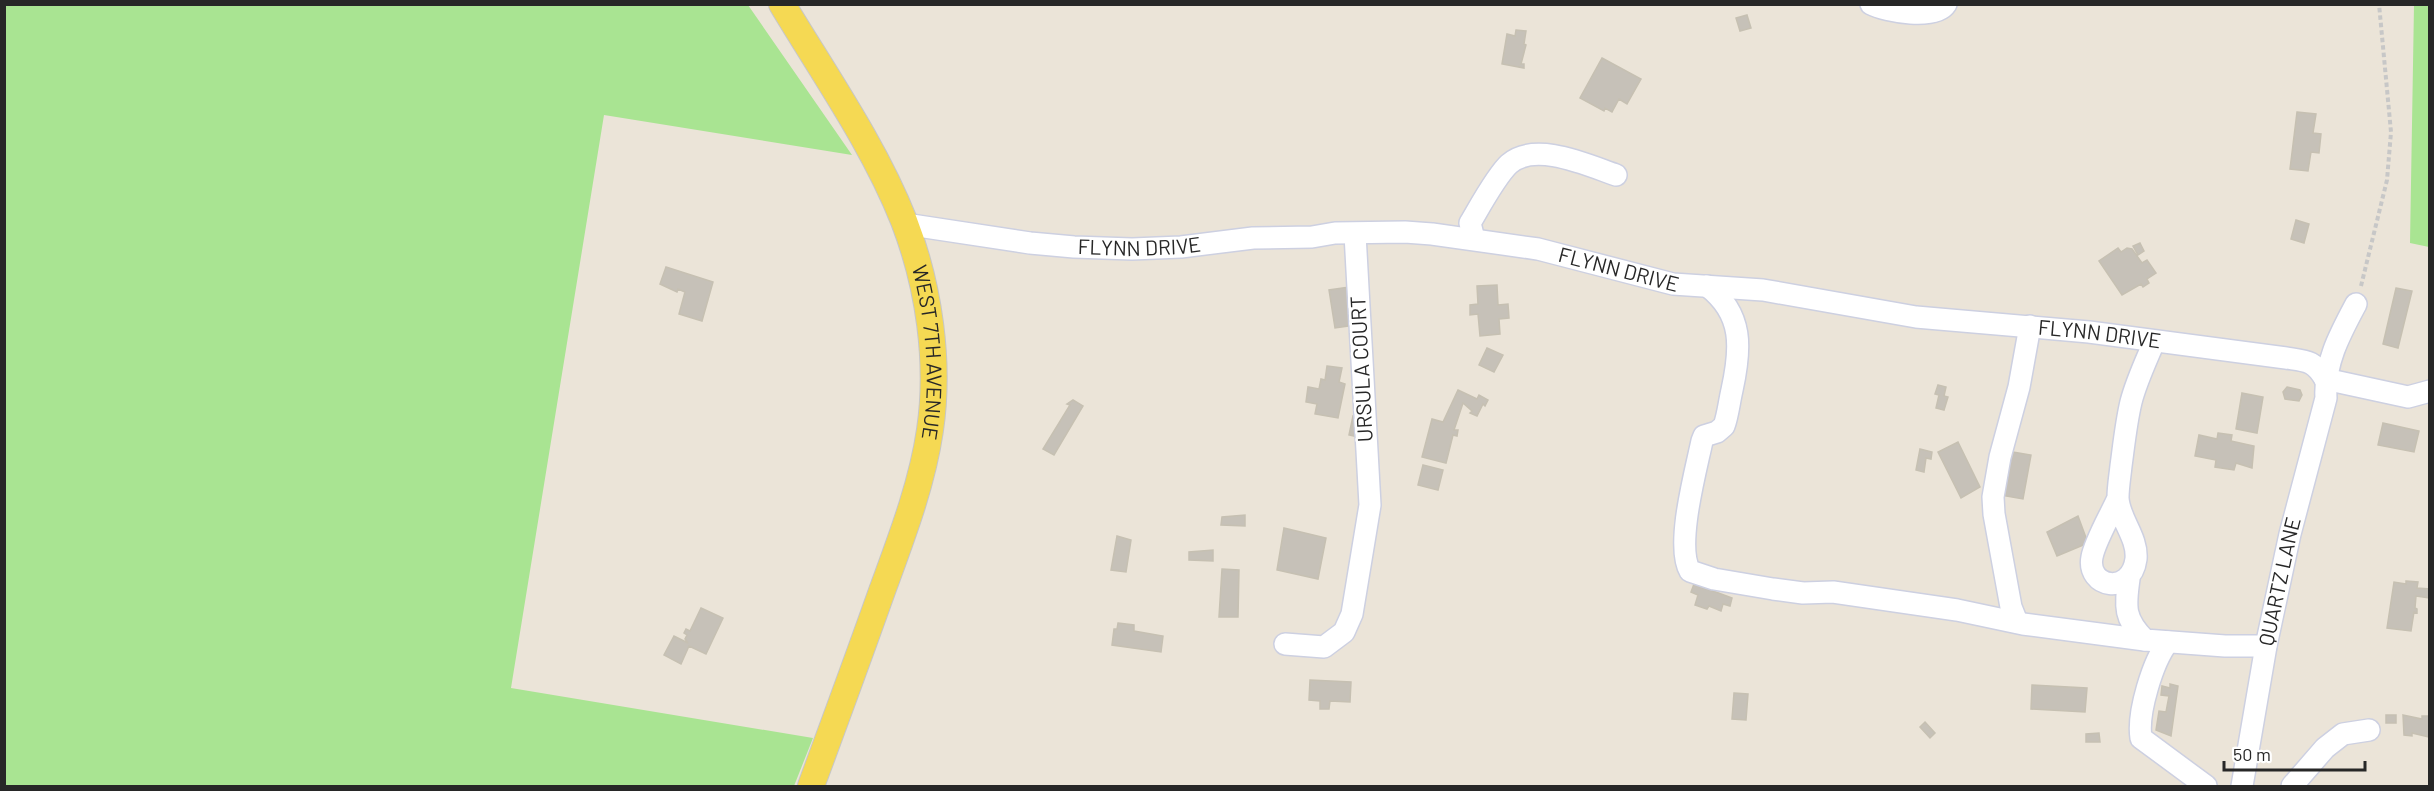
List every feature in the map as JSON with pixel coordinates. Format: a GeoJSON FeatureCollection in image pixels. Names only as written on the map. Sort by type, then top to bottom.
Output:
{"type":"FeatureCollection","features":[{"type":"Feature","properties":{"kind":"main road","name":"WEST 7TH AVENUE"},"geometry":{"type":"LineString","coordinates":[[782,4],[871,153],[905,224],[922,283],[933,356],[930,430],[923,467],[898,546],[812,786]]}},
{"type":"Feature","properties":{"kind":"street"},"geometry":{"type":"LineString","coordinates":[[1871,4],[1900,11],[1937,13],[1946,4]]}},
{"type":"Feature","properties":{"kind":"street"},"geometry":{"type":"LineString","coordinates":[[1474,239],[1470,223],[1486,196],[1509,164],[1524,157],[1540,153],[1616,175]]}},
{"type":"Feature","properties":{"kind":"street","name":"FLYNN DRIVE"},"geometry":{"type":"LineString","coordinates":[[905,224],[1030,243],[1132,249],[1181,247],[1253,238],[1283,239],[1335,233],[1405,232],[1474,239],[1538,249],[1665,282],[1763,290],[1916,317],[2030,326],[2154,342],[2233,349],[2311,362],[2318,367],[2325,379]]}},
{"type":"Feature","properties":{"kind":"street","name":"URSULA COURT"},"geometry":{"type":"LineString","coordinates":[[1285,644],[1324,647],[1344,632],[1352,614],[1359,576],[1370,505],[1355,234]]}},
{"type":"Feature","properties":{"kind":"street"},"geometry":{"type":"LineString","coordinates":[[1707,286],[1727,305],[1739,344],[1739,359],[1724,426],[1717,432],[1704,436],[1702,441],[1685,538],[1684,557],[1690,571],[1714,579],[1773,589],[1803,593],[1833,592],[2145,640],[2225,646],[2266,645]]}},
{"type":"Feature","properties":{"kind":"street","name":"QUARTZ LANE"},"geometry":{"type":"LineString","coordinates":[[2241,786],[2266,645],[2290,534],[2326,398],[2325,379],[2332,352],[2356,304]]}},
{"type":"Feature","properties":{"kind":"street"},"geometry":{"type":"LineString","coordinates":[[2017,622],[2011,607],[1993,497],[2000,457],[2019,387],[2030,326]]}},
{"type":"Feature","properties":{"kind":"street"},"geometry":{"type":"LineString","coordinates":[[2129,579],[2115,584],[2102,581],[2093,569],[2092,557],[2118,498],[2132,400],[2154,342]]}},
{"type":"Feature","properties":{"kind":"street"},"geometry":{"type":"LineString","coordinates":[[2325,379],[2408,397],[2430,391]]}},
{"type":"Feature","properties":{"kind":"street"},"geometry":{"type":"LineString","coordinates":[[2118,498],[2122,514],[2132,535],[2136,554],[2126,600],[2128,615],[2132,626],[2145,640]]}},
{"type":"Feature","properties":{"kind":"street"},"geometry":{"type":"LineString","coordinates":[[2168,642],[2158,654],[2151,674],[2142,716],[2141,738],[2206,786]]}},
{"type":"Feature","properties":{"kind":"street"},"geometry":{"type":"LineString","coordinates":[[2292,786],[2325,748],[2343,734],[2369,730]]}},
{"type":"Feature","properties":{"kind":"path"},"geometry":{"type":"LineString","coordinates":[[2356,304],[2387,180],[2389,159],[2391,132],[2379,4]]}},
{"type":"Feature","properties":{"kind":"green space"},"geometry":{"type":"Polygon","coordinates":[[[5,4],[748,5],[852,155],[604,115],[511,688],[813,738],[794,786],[5,786],[5,4]]]}},
{"type":"Feature","properties":{"kind":"green space"},"geometry":{"type":"Polygon","coordinates":[[[2414,5],[2429,5],[2429,247],[2410,243],[2414,5]]]}},
{"type":"Feature","properties":{"kind":"building"},"geometry":{"type":"Polygon","coordinates":[[[1747,15],[1751,28],[1740,31],[1736,18],[1747,15]]]}},
{"type":"Feature","properties":{"kind":"building"},"geometry":{"type":"Polygon","coordinates":[[[1516,30],[1526,31],[1524,44],[1526,45],[1521,64],[1524,64],[1524,68],[1502,64],[1507,34],[1515,36],[1516,30]]]}},
{"type":"Feature","properties":{"kind":"building"},"geometry":{"type":"Polygon","coordinates":[[[1602,58],[1641,79],[1627,104],[1619,99],[1612,112],[1605,108],[1604,111],[1580,98],[1602,58]]]}},
{"type":"Feature","properties":{"kind":"building"},"geometry":{"type":"Polygon","coordinates":[[[2297,112],[2316,114],[2313,133],[2321,134],[2319,153],[2311,152],[2308,171],[2290,169],[2297,112]]]}},
{"type":"Feature","properties":{"kind":"building"},"geometry":{"type":"Polygon","coordinates":[[[2296,220],[2309,224],[2304,243],[2291,239],[2296,220]]]}},
{"type":"Feature","properties":{"kind":"building"},"geometry":{"type":"Polygon","coordinates":[[[2140,243],[2144,251],[2138,255],[2133,246],[2140,243]]]}},
{"type":"Feature","properties":{"kind":"building"},"geometry":{"type":"Polygon","coordinates":[[[2118,248],[2121,252],[2127,248],[2132,249],[2142,263],[2147,260],[2156,273],[2147,279],[2149,283],[2143,287],[2141,284],[2122,295],[2099,261],[2118,248]]]}},
{"type":"Feature","properties":{"kind":"building"},"geometry":{"type":"Polygon","coordinates":[[[666,267],[713,282],[702,321],[679,314],[685,292],[678,289],[677,292],[660,284],[666,267]]]}},
{"type":"Feature","properties":{"kind":"building"},"geometry":{"type":"Polygon","coordinates":[[[1497,285],[1498,305],[1508,304],[1509,318],[1499,319],[1500,334],[1480,336],[1478,314],[1470,315],[1470,305],[1478,304],[1477,286],[1497,285]]]}},
{"type":"Feature","properties":{"kind":"building"},"geometry":{"type":"Polygon","coordinates":[[[1349,287],[1355,325],[1335,328],[1329,290],[1349,287]]]}},
{"type":"Feature","properties":{"kind":"building"},"geometry":{"type":"Polygon","coordinates":[[[2396,288],[2412,291],[2398,348],[2383,344],[2396,288]]]}},
{"type":"Feature","properties":{"kind":"building"},"geometry":{"type":"Polygon","coordinates":[[[1487,348],[1503,355],[1494,372],[1479,365],[1487,348]]]}},
{"type":"Feature","properties":{"kind":"building"},"geometry":{"type":"Polygon","coordinates":[[[1327,366],[1342,368],[1339,382],[1345,384],[1338,418],[1315,414],[1317,404],[1306,402],[1308,387],[1319,389],[1321,379],[1325,380],[1327,366]]]}},
{"type":"Feature","properties":{"kind":"building"},"geometry":{"type":"Polygon","coordinates":[[[1938,385],[1946,387],[1944,396],[1948,397],[1944,410],[1936,408],[1939,395],[1935,394],[1938,385]]]}},
{"type":"Feature","properties":{"kind":"building"},"geometry":{"type":"Polygon","coordinates":[[[2287,387],[2300,390],[2302,395],[2299,401],[2285,399],[2283,392],[2287,387]]]}},
{"type":"Feature","properties":{"kind":"building"},"geometry":{"type":"Polygon","coordinates":[[[1458,390],[1477,399],[1479,395],[1488,400],[1485,406],[1483,404],[1477,416],[1470,413],[1472,411],[1463,403],[1454,430],[1458,430],[1457,436],[1453,435],[1446,463],[1422,457],[1432,419],[1443,422],[1458,390]]]}},
{"type":"Feature","properties":{"kind":"building"},"geometry":{"type":"Polygon","coordinates":[[[2242,393],[2263,397],[2257,433],[2236,429],[2242,393]]]}},
{"type":"Feature","properties":{"kind":"building"},"geometry":{"type":"Polygon","coordinates":[[[1073,400],[1083,406],[1054,455],[1043,449],[1070,405],[1067,404],[1073,400]]]}},
{"type":"Feature","properties":{"kind":"building"},"geometry":{"type":"Polygon","coordinates":[[[1353,416],[1368,420],[1363,438],[1349,435],[1353,416]]]}},
{"type":"Feature","properties":{"kind":"building"},"geometry":{"type":"Polygon","coordinates":[[[2383,423],[2419,431],[2414,452],[2378,445],[2383,423]]]}},
{"type":"Feature","properties":{"kind":"building"},"geometry":{"type":"Polygon","coordinates":[[[2218,433],[2232,435],[2231,441],[2254,446],[2252,468],[2236,463],[2234,470],[2215,467],[2216,460],[2195,456],[2199,435],[2217,439],[2218,433]]]}},
{"type":"Feature","properties":{"kind":"building"},"geometry":{"type":"Polygon","coordinates":[[[1958,442],[1980,487],[1961,498],[1938,452],[1958,442]]]}},
{"type":"Feature","properties":{"kind":"building"},"geometry":{"type":"Polygon","coordinates":[[[1920,449],[1932,452],[1931,459],[1926,458],[1924,472],[1916,470],[1920,449]]]}},
{"type":"Feature","properties":{"kind":"building"},"geometry":{"type":"Polygon","coordinates":[[[2007,451],[2031,455],[2023,499],[2000,495],[2007,451]]]}},
{"type":"Feature","properties":{"kind":"building"},"geometry":{"type":"Polygon","coordinates":[[[1423,465],[1443,470],[1438,490],[1418,485],[1423,465]]]}},
{"type":"Feature","properties":{"kind":"building"},"geometry":{"type":"Polygon","coordinates":[[[1245,515],[1245,526],[1221,525],[1222,517],[1245,515]]]}},
{"type":"Feature","properties":{"kind":"building"},"geometry":{"type":"Polygon","coordinates":[[[2078,516],[2088,543],[2057,556],[2047,532],[2078,516]]]}},
{"type":"Feature","properties":{"kind":"building"},"geometry":{"type":"Polygon","coordinates":[[[1284,528],[1326,538],[1318,579],[1277,570],[1284,528]]]}},
{"type":"Feature","properties":{"kind":"building"},"geometry":{"type":"Polygon","coordinates":[[[1117,536],[1131,540],[1126,572],[1111,570],[1117,536]]]}},
{"type":"Feature","properties":{"kind":"building"},"geometry":{"type":"Polygon","coordinates":[[[1213,550],[1213,561],[1189,560],[1189,552],[1213,550]]]}},
{"type":"Feature","properties":{"kind":"building"},"geometry":{"type":"Polygon","coordinates":[[[1222,569],[1239,570],[1238,617],[1219,617],[1222,569]]]}},
{"type":"Feature","properties":{"kind":"building"},"geometry":{"type":"Polygon","coordinates":[[[2406,581],[2418,582],[2417,588],[2430,589],[2429,598],[2416,596],[2417,613],[2414,612],[2411,631],[2387,628],[2394,582],[2406,584],[2406,581]]]}},
{"type":"Feature","properties":{"kind":"building"},"geometry":{"type":"Polygon","coordinates":[[[1694,584],[1732,598],[1730,606],[1723,604],[1721,611],[1709,606],[1707,609],[1695,605],[1698,595],[1691,592],[1694,584]]]}},
{"type":"Feature","properties":{"kind":"building"},"geometry":{"type":"Polygon","coordinates":[[[701,608],[723,618],[706,654],[689,646],[681,664],[664,655],[674,636],[688,643],[685,639],[687,635],[684,633],[686,629],[690,631],[701,608]]]}},
{"type":"Feature","properties":{"kind":"building"},"geometry":{"type":"Polygon","coordinates":[[[1118,623],[1134,625],[1134,631],[1163,636],[1161,652],[1112,645],[1114,629],[1117,629],[1118,623]]]}},
{"type":"Feature","properties":{"kind":"building"},"geometry":{"type":"Polygon","coordinates":[[[1310,680],[1351,682],[1350,702],[1330,701],[1329,709],[1320,709],[1320,701],[1309,700],[1310,680]]]}},
{"type":"Feature","properties":{"kind":"building"},"geometry":{"type":"Polygon","coordinates":[[[2170,684],[2178,686],[2171,736],[2156,730],[2159,711],[2166,712],[2169,696],[2161,695],[2162,686],[2170,688],[2170,684]]]}},
{"type":"Feature","properties":{"kind":"building"},"geometry":{"type":"Polygon","coordinates":[[[2032,685],[2087,688],[2085,712],[2031,709],[2032,685]]]}},
{"type":"Feature","properties":{"kind":"building"},"geometry":{"type":"Polygon","coordinates":[[[1734,693],[1748,694],[1746,720],[1732,719],[1734,693]]]}},
{"type":"Feature","properties":{"kind":"building"},"geometry":{"type":"Polygon","coordinates":[[[2386,715],[2396,715],[2396,723],[2386,723],[2386,715]]]}},
{"type":"Feature","properties":{"kind":"building"},"geometry":{"type":"Polygon","coordinates":[[[2403,715],[2422,719],[2422,716],[2430,716],[2429,737],[2412,733],[2412,736],[2404,735],[2403,715]]]}},
{"type":"Feature","properties":{"kind":"building"},"geometry":{"type":"Polygon","coordinates":[[[1925,722],[1935,733],[1930,738],[1920,727],[1925,722]]]}},
{"type":"Feature","properties":{"kind":"building"},"geometry":{"type":"Polygon","coordinates":[[[2099,733],[2100,742],[2086,742],[2086,734],[2099,733]]]}}]}
